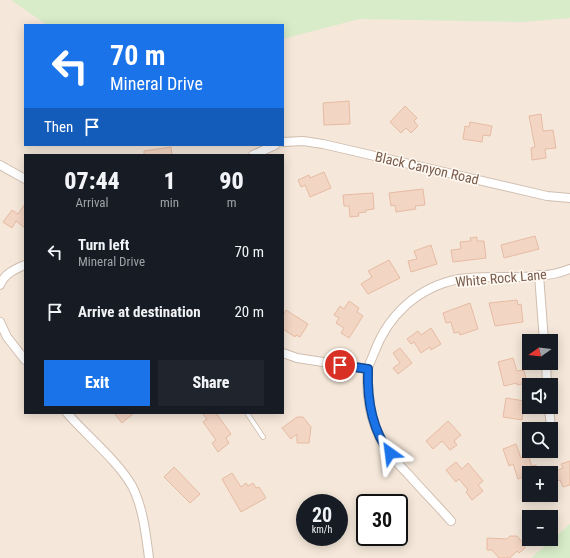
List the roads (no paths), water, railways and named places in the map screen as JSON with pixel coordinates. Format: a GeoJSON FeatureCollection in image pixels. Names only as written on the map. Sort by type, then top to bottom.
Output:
{"type":"FeatureCollection","features":[{"type":"Feature","properties":{"kind":"street","name":"Black Canyon Road"},"geometry":{"type":"LineString","coordinates":[[284,142],[303,141],[323,144],[547,196],[570,198]]}},
{"type":"Feature","properties":{"kind":"street"},"geometry":{"type":"LineString","coordinates":[[256,154],[273,146]]}},
{"type":"Feature","properties":{"kind":"street"},"geometry":{"type":"LineString","coordinates":[[0,165],[24,178]]}},
{"type":"Feature","properties":{"kind":"street"},"geometry":{"type":"LineString","coordinates":[[0,286],[2,280],[12,270],[24,265]]}},
{"type":"Feature","properties":{"kind":"street","name":"White Rock Lane"},"geometry":{"type":"LineString","coordinates":[[451,521],[396,462],[383,445],[373,421],[369,399],[368,369],[376,346],[386,327],[399,310],[416,296],[437,286],[459,279],[539,275],[561,273],[570,269]]}},
{"type":"Feature","properties":{"kind":"street"},"geometry":{"type":"LineString","coordinates":[[539,275],[543,334]]}},
{"type":"Feature","properties":{"kind":"street"},"geometry":{"type":"LineString","coordinates":[[0,322],[7,337],[24,359]]}},
{"type":"Feature","properties":{"kind":"street"},"geometry":{"type":"LineString","coordinates":[[284,353],[297,358],[368,369]]}},
{"type":"Feature","properties":{"kind":"street"},"geometry":{"type":"LineString","coordinates":[[68,414],[117,466],[132,487],[141,511],[150,558]]}},
{"type":"Feature","properties":{"kind":"lane"},"geometry":{"type":"LineString","coordinates":[[248,414],[263,437]]}}]}
